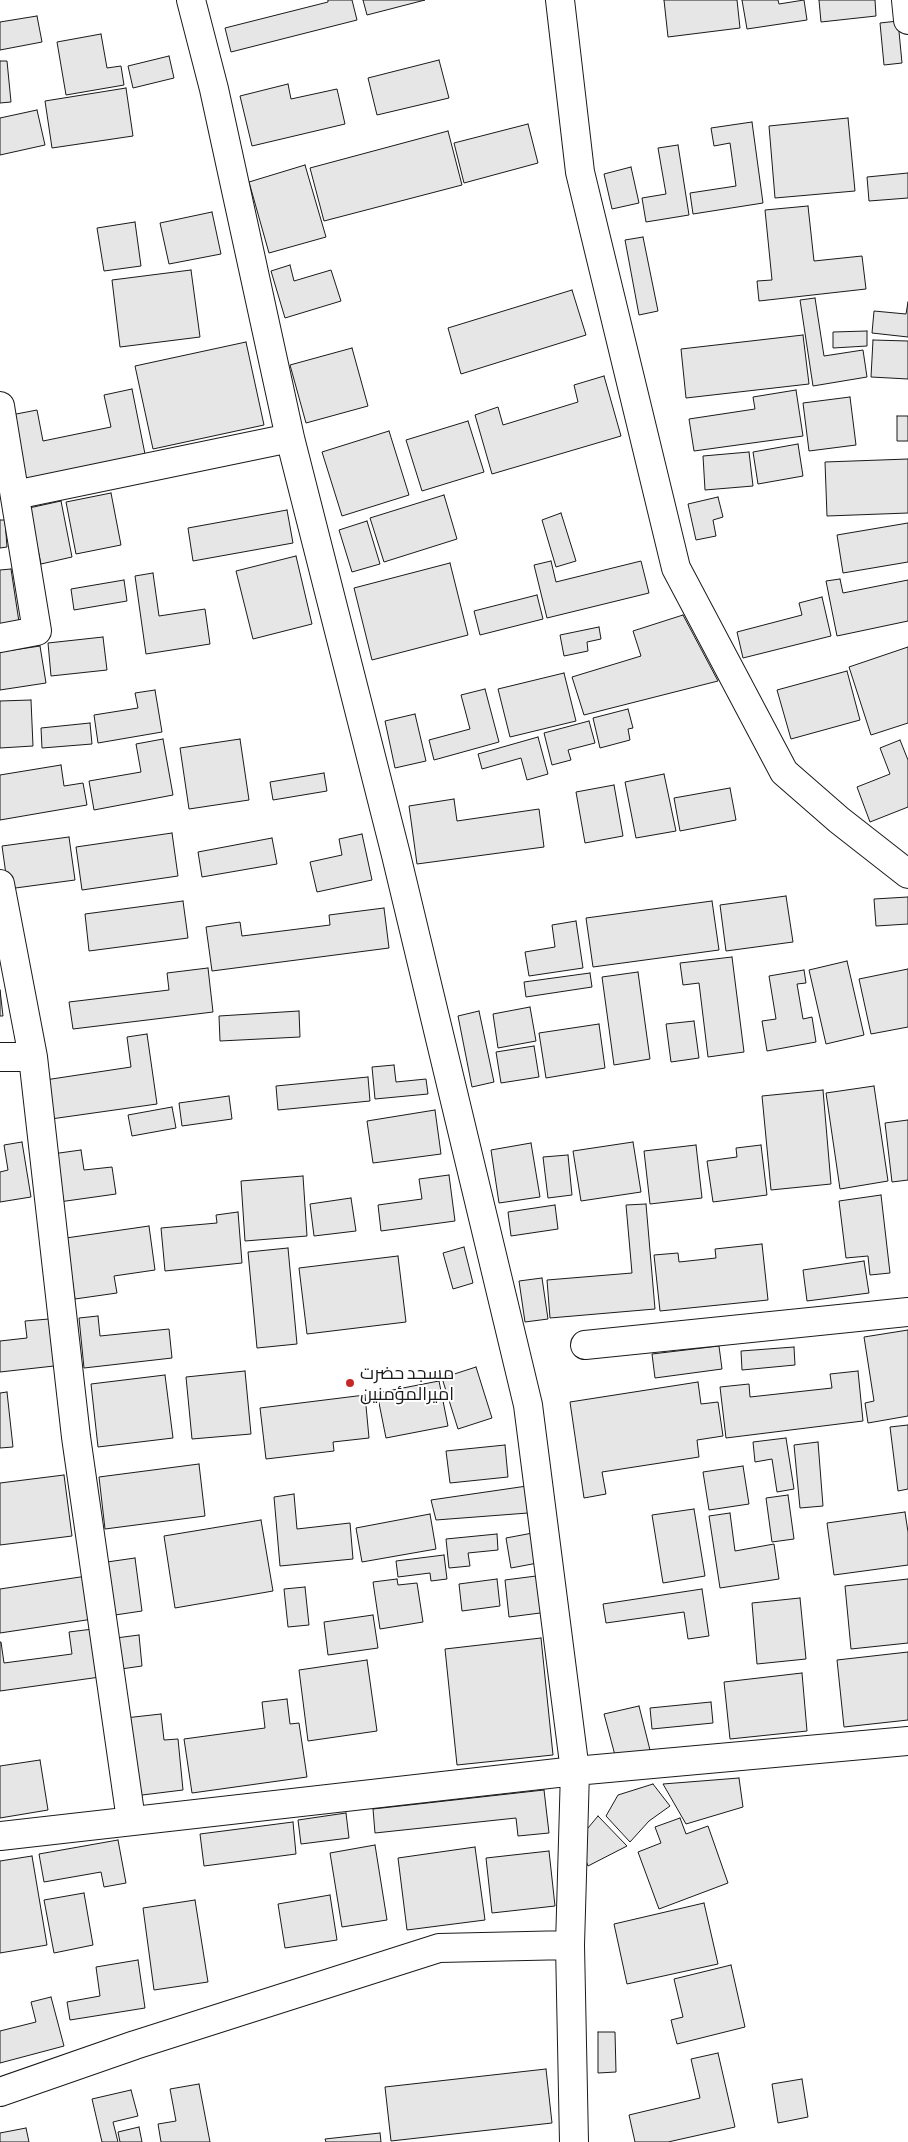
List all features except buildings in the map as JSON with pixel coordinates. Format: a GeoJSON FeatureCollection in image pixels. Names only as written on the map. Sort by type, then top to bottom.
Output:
{"type":"FeatureCollection","features":[{"type":"Feature","properties":{"kind":"street"},"geometry":{"type":"LineString","coordinates":[[191,0],[214,90],[290,438],[398,864],[528,1405],[575,1771],[570,1945],[574,2142]]}},
{"type":"Feature","properties":{"kind":"street"},"geometry":{"type":"LineString","coordinates":[[560,0],[580,172],[676,568],[784,772],[839,820],[908,874]]}},
{"type":"Feature","properties":{"kind":"street"},"geometry":{"type":"LineString","coordinates":[[906,0],[908,20]]}},
{"type":"Feature","properties":{"kind":"street"},"geometry":{"type":"LineString","coordinates":[[0,406],[37,632],[0,638]]}},
{"type":"Feature","properties":{"kind":"street"},"geometry":{"type":"LineString","coordinates":[[15,495],[290,438]]}},
{"type":"Feature","properties":{"kind":"street"},"geometry":{"type":"LineString","coordinates":[[0,884],[34,1057],[76,1437],[131,1820]]}},
{"type":"Feature","properties":{"kind":"street"},"geometry":{"type":"LineString","coordinates":[[0,1057],[34,1057]]}},
{"type":"Feature","properties":{"kind":"street"},"geometry":{"type":"LineString","coordinates":[[585,1344],[908,1312]]}},
{"type":"Feature","properties":{"kind":"street"},"geometry":{"type":"LineString","coordinates":[[0,1836],[575,1771],[908,1741]]}},
{"type":"Feature","properties":{"kind":"street"},"geometry":{"type":"LineString","coordinates":[[0,2092],[136,2045],[439,1948],[570,1945]]}},
{"type":"Feature","properties":{"kind":"place","name":"مسجد حضرت امیرالمؤمنین"},"geometry":{"type":"Point","coordinates":[350,1383]}}]}
